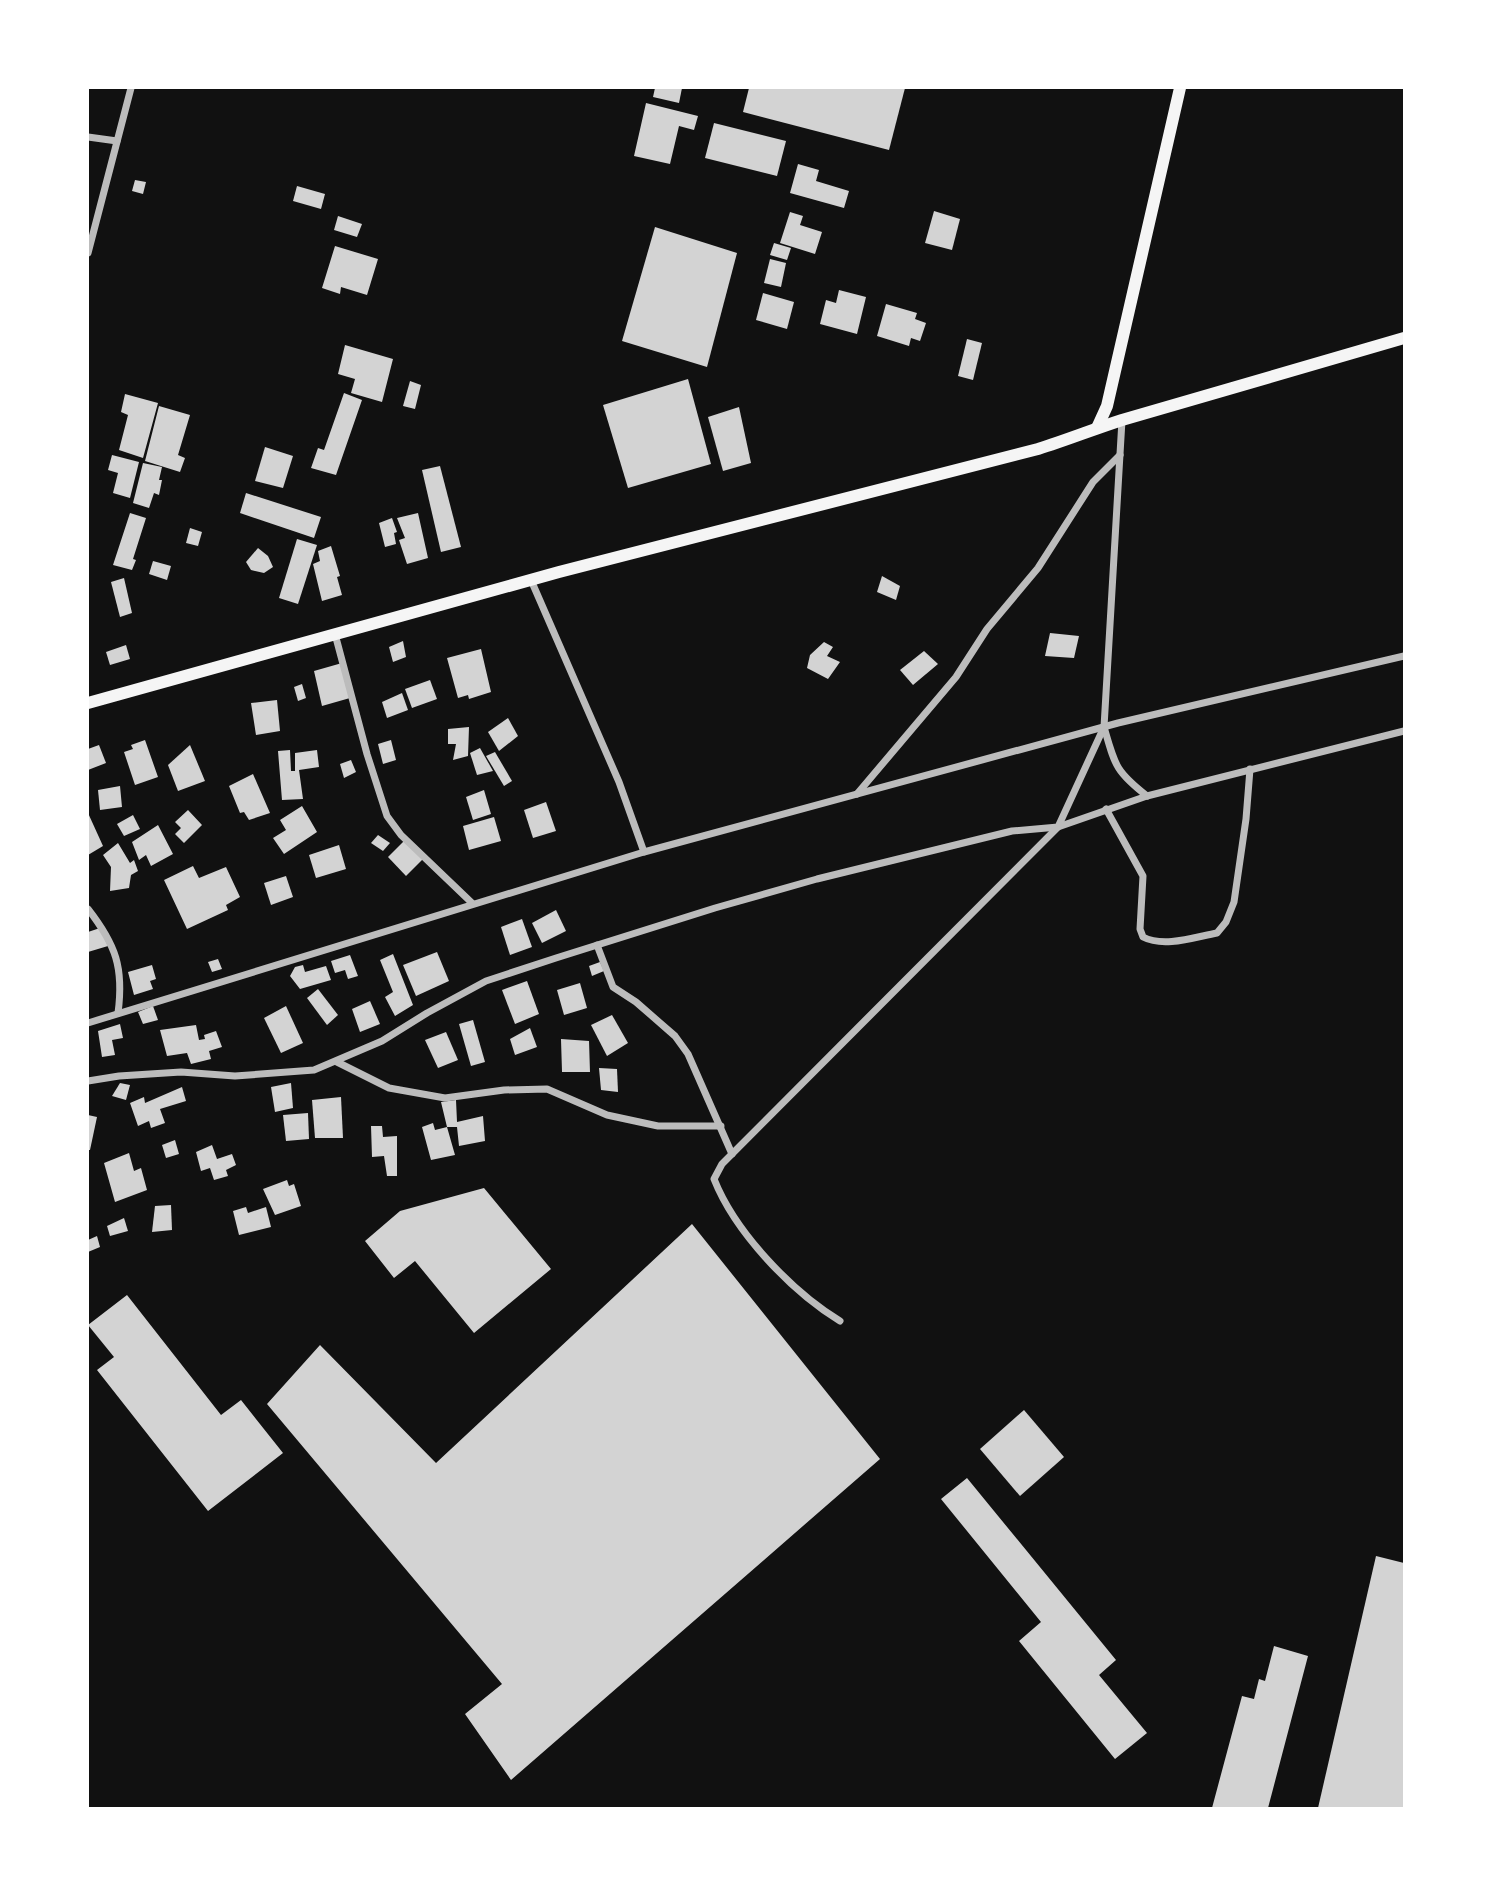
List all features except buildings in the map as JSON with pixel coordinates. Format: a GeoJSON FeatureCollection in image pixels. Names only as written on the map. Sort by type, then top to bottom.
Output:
{"type":"FeatureCollection","features":[{"type":"Feature","properties":{"kind":"main road"},"geometry":{"type":"LineString","coordinates":[[1097,428],[1107,406],[1180,88]]}},
{"type":"Feature","properties":{"kind":"main road"},"geometry":{"type":"LineString","coordinates":[[88,703],[531,580],[1038,449],[1088,434],[1097,428],[1122,420],[1405,338]]}},
{"type":"Feature","properties":{"kind":"street"},"geometry":{"type":"LineString","coordinates":[[88,253],[131,88]]}},
{"type":"Feature","properties":{"kind":"street"},"geometry":{"type":"LineString","coordinates":[[88,137],[117,141]]}},
{"type":"Feature","properties":{"kind":"street"},"geometry":{"type":"LineString","coordinates":[[1122,420],[1104,727],[1114,764],[1127,780],[1147,796]]}},
{"type":"Feature","properties":{"kind":"street"},"geometry":{"type":"LineString","coordinates":[[856,794],[956,677],[987,629],[1038,568],[1093,482],[1120,455]]}},
{"type":"Feature","properties":{"kind":"street"},"geometry":{"type":"LineString","coordinates":[[531,580],[619,782],[644,852]]}},
{"type":"Feature","properties":{"kind":"street"},"geometry":{"type":"LineString","coordinates":[[335,634],[367,754],[387,816],[401,835],[472,903]]}},
{"type":"Feature","properties":{"kind":"street"},"geometry":{"type":"LineString","coordinates":[[88,1023],[644,852],[1104,727],[1405,656]]}},
{"type":"Feature","properties":{"kind":"street"},"geometry":{"type":"LineString","coordinates":[[840,1321],[814,1306],[739,1226],[721,1197],[714,1179],[722,1164],[1058,827],[1104,727]]}},
{"type":"Feature","properties":{"kind":"street"},"geometry":{"type":"LineString","coordinates":[[88,1081],[181,1072],[235,1076],[314,1070],[382,1041],[486,981],[597,945],[817,878],[1012,831],[1058,827],[1147,796],[1405,731]]}},
{"type":"Feature","properties":{"kind":"street"},"geometry":{"type":"LineString","coordinates":[[1106,809],[1143,876],[1140,929],[1143,937],[1151,941],[1169,941],[1217,933],[1226,922],[1234,902],[1250,769]]}},
{"type":"Feature","properties":{"kind":"street"},"geometry":{"type":"LineString","coordinates":[[88,909],[116,953],[120,972],[118,1013]]}},
{"type":"Feature","properties":{"kind":"street"},"geometry":{"type":"LineString","coordinates":[[597,945],[613,987],[636,1002],[675,1036],[688,1054],[732,1154]]}},
{"type":"Feature","properties":{"kind":"street"},"geometry":{"type":"LineString","coordinates":[[337,1062],[389,1088],[445,1098],[504,1090],[547,1089],[607,1115],[658,1126],[721,1126]]}}]}
